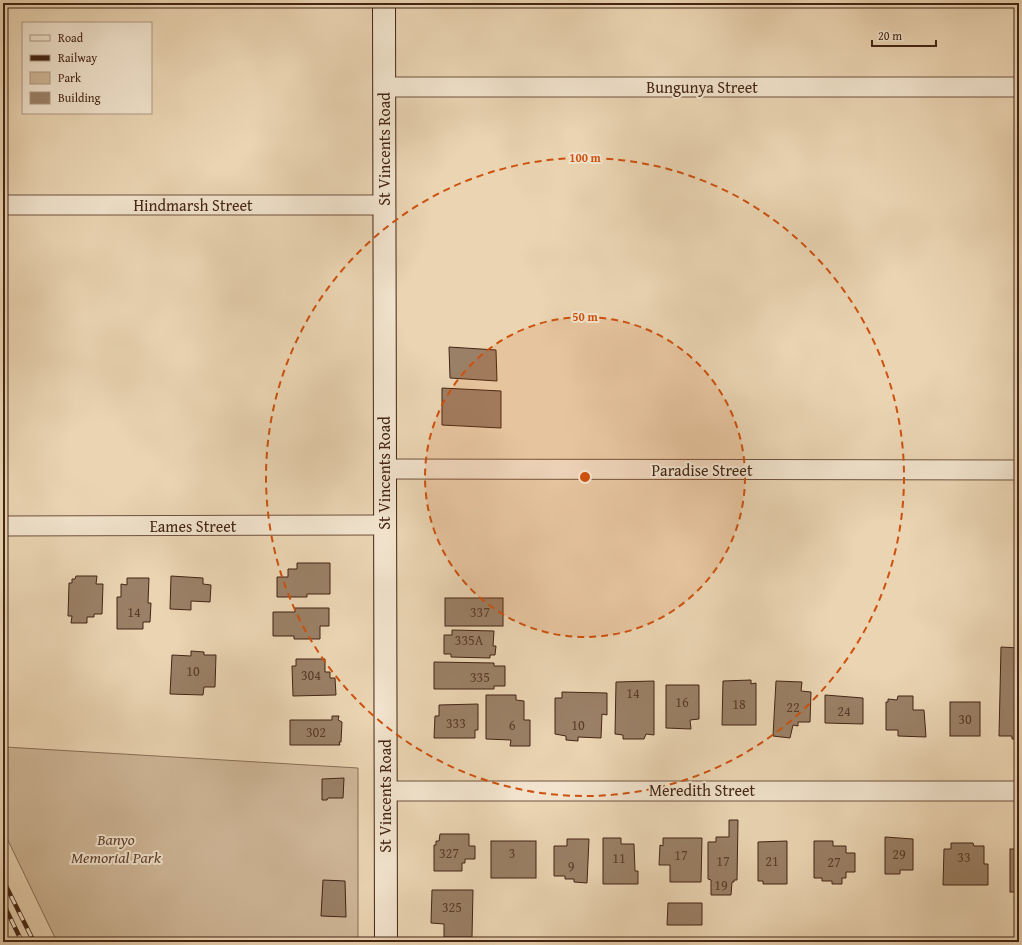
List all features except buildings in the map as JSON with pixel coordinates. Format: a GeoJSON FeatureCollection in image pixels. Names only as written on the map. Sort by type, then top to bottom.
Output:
{"type":"FeatureCollection","features":[{"type":"Feature","properties":{"kind":"main road","name":"St Vincents Road"},"geometry":{"type":"LineString","coordinates":[[384,3],[386,942]]}},
{"type":"Feature","properties":{"kind":"street","name":"Bungunya Street"},"geometry":{"type":"LineString","coordinates":[[385,87],[1019,87]]}},
{"type":"Feature","properties":{"kind":"street","name":"Hindmarsh Street"},"geometry":{"type":"LineString","coordinates":[[3,205],[384,205]]}},
{"type":"Feature","properties":{"kind":"street","name":"Paradise Street"},"geometry":{"type":"LineString","coordinates":[[384,469],[1019,470]]}},
{"type":"Feature","properties":{"kind":"street","name":"Eames Street"},"geometry":{"type":"LineString","coordinates":[[3,526],[384,525]]}},
{"type":"Feature","properties":{"kind":"street","name":"Meredith Street"},"geometry":{"type":"LineString","coordinates":[[385,791],[1019,791]]}},
{"type":"Feature","properties":{"kind":"green space","name":"Banyo Memorial Park"},"geometry":{"type":"Polygon","coordinates":[[[3,748],[358,768],[358,942],[57,942],[3,830],[3,748]]]}},
{"type":"Feature","properties":{"kind":"railway"},"geometry":{"type":"LineString","coordinates":[[3,880],[34,942]]}},
{"type":"Feature","properties":{"kind":"railway"},"geometry":{"type":"LineString","coordinates":[[3,903],[22,942]]}}]}
